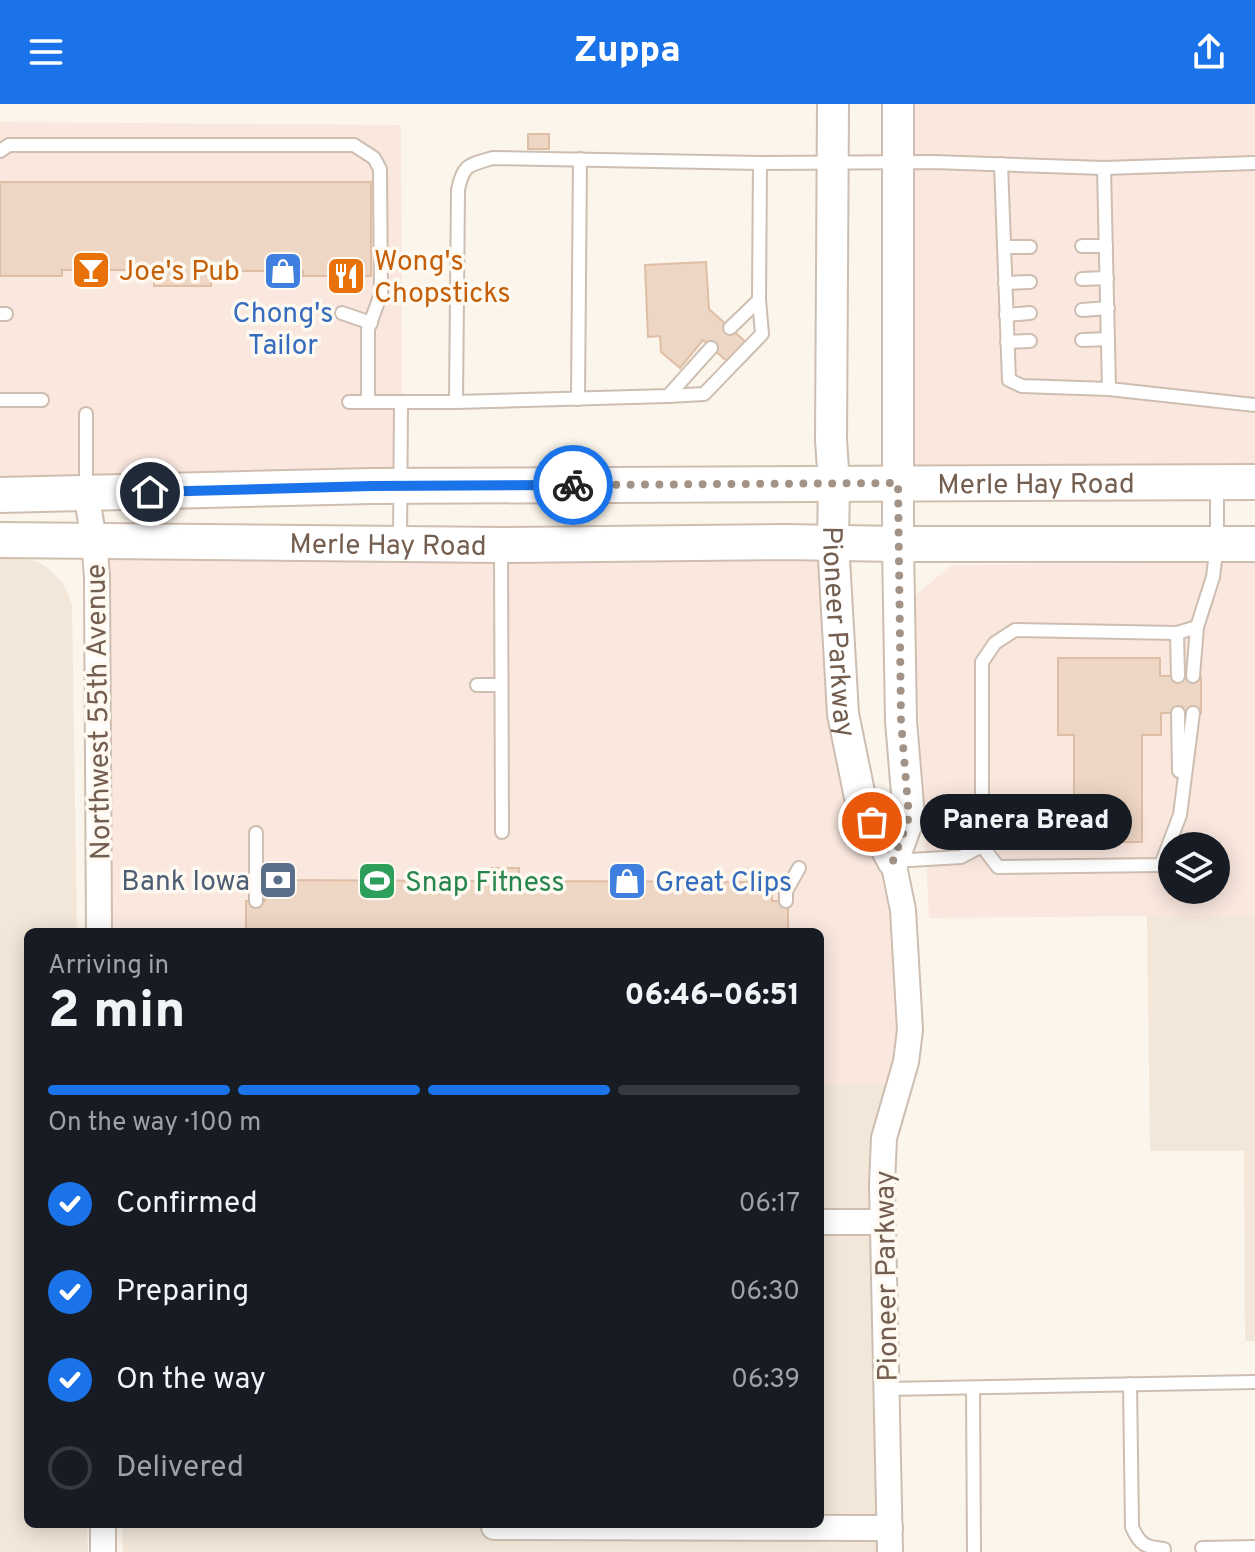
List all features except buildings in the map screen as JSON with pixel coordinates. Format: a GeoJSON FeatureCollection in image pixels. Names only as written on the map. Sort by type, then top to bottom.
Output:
{"type":"FeatureCollection","features":[{"type":"Feature","properties":{"kind":"main road","name":"Merle Hay Road"},"geometry":{"type":"LineString","coordinates":[[0,495],[400,486],[1255,482]]}},
{"type":"Feature","properties":{"kind":"main road","name":"Merle Hay Road"},"geometry":{"type":"LineString","coordinates":[[0,540],[501,545],[833,542],[1255,544]]}},
{"type":"Feature","properties":{"kind":"street","name":"Pioneer Parkway"},"geometry":{"type":"LineString","coordinates":[[833,104],[831,440],[833,542],[843,714],[861,802],[893,861],[903,910],[910,1030],[906,1062],[884,1138],[882,1222],[890,1540]]}},
{"type":"Feature","properties":{"kind":"street","name":"Pioneer Parkway"},"geometry":{"type":"LineString","coordinates":[[893,861],[909,817],[901,721],[898,544],[898,104]]}},
{"type":"Feature","properties":{"kind":"street","name":"Northwest 55th Avenue"},"geometry":{"type":"LineString","coordinates":[[86,493],[94,540],[97,592],[99,928]]}},
{"type":"Feature","properties":{"kind":"street"},"geometry":{"type":"LineString","coordinates":[[824,1222],[882,1222]]}},
{"type":"Feature","properties":{"kind":"street"},"geometry":{"type":"LineString","coordinates":[[103,1528],[103,1552]]}},
{"type":"Feature","properties":{"kind":"street"},"geometry":{"type":"LineString","coordinates":[[511,1528],[630,1535],[890,1540]]}},
{"type":"Feature","properties":{"kind":"lane"},"geometry":{"type":"LineString","coordinates":[[0,151],[9,145],[354,145],[374,158],[380,169],[381,294],[368,329],[368,402]]}},
{"type":"Feature","properties":{"kind":"lane"},"geometry":{"type":"LineString","coordinates":[[456,402],[458,190],[461,175],[471,164],[493,158],[1104,168],[1255,163]]}},
{"type":"Feature","properties":{"kind":"lane"},"geometry":{"type":"LineString","coordinates":[[578,399],[580,159]]}},
{"type":"Feature","properties":{"kind":"lane"},"geometry":{"type":"LineString","coordinates":[[349,402],[456,402],[704,394],[762,334],[759,300],[760,163]]}},
{"type":"Feature","properties":{"kind":"lane"},"geometry":{"type":"LineString","coordinates":[[1001,164],[1009,380],[1022,386],[1109,389],[1255,405]]}},
{"type":"Feature","properties":{"kind":"lane"},"geometry":{"type":"LineString","coordinates":[[1104,168],[1109,389]]}},
{"type":"Feature","properties":{"kind":"lane"},"geometry":{"type":"LineString","coordinates":[[1082,246],[1106,246]]}},
{"type":"Feature","properties":{"kind":"lane"},"geometry":{"type":"LineString","coordinates":[[1004,247],[1030,247]]}},
{"type":"Feature","properties":{"kind":"lane"},"geometry":{"type":"LineString","coordinates":[[1082,279],[1107,278]]}},
{"type":"Feature","properties":{"kind":"lane"},"geometry":{"type":"LineString","coordinates":[[1005,283],[1030,282]]}},
{"type":"Feature","properties":{"kind":"lane"},"geometry":{"type":"LineString","coordinates":[[730,328],[759,300]]}},
{"type":"Feature","properties":{"kind":"lane"},"geometry":{"type":"LineString","coordinates":[[1082,310],[1108,308]]}},
{"type":"Feature","properties":{"kind":"lane"},"geometry":{"type":"LineString","coordinates":[[342,313],[371,323]]}},
{"type":"Feature","properties":{"kind":"lane"},"geometry":{"type":"LineString","coordinates":[[1006,315],[1030,313]]}},
{"type":"Feature","properties":{"kind":"lane"},"geometry":{"type":"LineString","coordinates":[[1082,340],[1108,339]]}},
{"type":"Feature","properties":{"kind":"lane"},"geometry":{"type":"LineString","coordinates":[[1007,342],[1030,341]]}},
{"type":"Feature","properties":{"kind":"lane"},"geometry":{"type":"LineString","coordinates":[[668,396],[711,348]]}},
{"type":"Feature","properties":{"kind":"lane"},"geometry":{"type":"LineString","coordinates":[[0,400],[42,400]]}},
{"type":"Feature","properties":{"kind":"lane"},"geometry":{"type":"LineString","coordinates":[[400,543],[401,402]]}},
{"type":"Feature","properties":{"kind":"lane"},"geometry":{"type":"LineString","coordinates":[[86,414],[86,493]]}},
{"type":"Feature","properties":{"kind":"lane"},"geometry":{"type":"LineString","coordinates":[[1193,676],[1197,627],[1213,577],[1217,544],[1217,483]]}},
{"type":"Feature","properties":{"kind":"lane"},"geometry":{"type":"LineString","coordinates":[[501,545],[502,832]]}},
{"type":"Feature","properties":{"kind":"lane"},"geometry":{"type":"LineString","coordinates":[[1193,713],[1180,815],[1161,865],[998,867],[982,846],[982,662],[995,643],[1015,630],[1177,633],[1197,627]]}},
{"type":"Feature","properties":{"kind":"lane"},"geometry":{"type":"LineString","coordinates":[[1177,633],[1178,676]]}},
{"type":"Feature","properties":{"kind":"lane"},"geometry":{"type":"LineString","coordinates":[[477,685],[501,685]]}},
{"type":"Feature","properties":{"kind":"lane"},"geometry":{"type":"LineString","coordinates":[[1178,713],[1180,815]]}},
{"type":"Feature","properties":{"kind":"lane"},"geometry":{"type":"LineString","coordinates":[[256,833],[256,901]]}},
{"type":"Feature","properties":{"kind":"lane"},"geometry":{"type":"LineString","coordinates":[[893,861],[961,857],[982,846]]}},
{"type":"Feature","properties":{"kind":"lane"},"geometry":{"type":"LineString","coordinates":[[786,901],[786,891],[799,868]]}},
{"type":"Feature","properties":{"kind":"lane"},"geometry":{"type":"LineString","coordinates":[[886,1389],[1255,1382]]}},
{"type":"Feature","properties":{"kind":"lane"},"geometry":{"type":"LineString","coordinates":[[1130,1384],[1132,1527],[1137,1539],[1148,1547],[1164,1549]]}},
{"type":"Feature","properties":{"kind":"lane"},"geometry":{"type":"LineString","coordinates":[[973,1388],[974,1552]]}},
{"type":"Feature","properties":{"kind":"lane"},"geometry":{"type":"LineString","coordinates":[[1202,1548],[1255,1547]]}},
{"type":"Feature","properties":{"kind":"shaded area"},"geometry":{"type":"Polygon","coordinates":[[[898,104],[1255,104],[1255,483],[898,483],[898,104]]]}},
{"type":"Feature","properties":{"kind":"shaded area"},"geometry":{"type":"Polygon","coordinates":[[[0,122],[401,125],[400,486],[0,495],[0,122]]]}},
{"type":"Feature","properties":{"kind":"shaded area"},"geometry":{"type":"Polygon","coordinates":[[[94,540],[833,542],[843,714],[903,910],[899,1084],[824,1084],[824,928],[99,928],[94,540]]]}},
{"type":"Feature","properties":{"kind":"shaded area"},"geometry":{"type":"Polygon","coordinates":[[[0,559],[23,559],[45,566],[63,583],[72,605],[77,928],[24,928],[24,1528],[87,1528],[88,1552],[0,1552],[0,559]]]}},
{"type":"Feature","properties":{"kind":"shaded area"},"geometry":{"type":"Polygon","coordinates":[[[1255,562],[1255,915],[929,918],[913,597],[952,565],[1255,562]]]}},
{"type":"Feature","properties":{"kind":"shaded area"},"geometry":{"type":"Polygon","coordinates":[[[1255,915],[1255,1341],[1245,1341],[1244,1151],[1150,1151],[1147,916],[1255,915]]]}},
{"type":"Feature","properties":{"kind":"shaded area"},"geometry":{"type":"Polygon","coordinates":[[[824,1084],[899,1084],[884,1138],[890,1552],[123,1552],[122,1528],[824,1528],[824,1084]]]}},
{"type":"Feature","properties":{"kind":"way so far"},"geometry":{"type":"LineString","coordinates":[[573,485],[898,483],[901,721],[909,817],[893,861],[872,822]]}},
{"type":"Feature","properties":{"kind":"place","name":"Joe's Pub"},"geometry":{"type":"Point","coordinates":[91,270]}},
{"type":"Feature","properties":{"kind":"place","name":"Chong's Tailor"},"geometry":{"type":"Point","coordinates":[283,271]}},
{"type":"Feature","properties":{"kind":"place","name":"Wong's Chopsticks"},"geometry":{"type":"Point","coordinates":[346,276]}},
{"type":"Feature","properties":{"kind":"place","name":"Panera Bread"},"geometry":{"type":"Point","coordinates":[872,822]}},
{"type":"Feature","properties":{"kind":"place","name":"Bank Iowa"},"geometry":{"type":"Point","coordinates":[278,880]}},
{"type":"Feature","properties":{"kind":"place","name":"Snap Fitness"},"geometry":{"type":"Point","coordinates":[377,881]}},
{"type":"Feature","properties":{"kind":"place","name":"Great Clips"},"geometry":{"type":"Point","coordinates":[627,881]}},
{"type":"Feature","properties":{"kind":"route"},"geometry":{"type":"LineString","coordinates":[[150,492],[573,485]]}}]}
